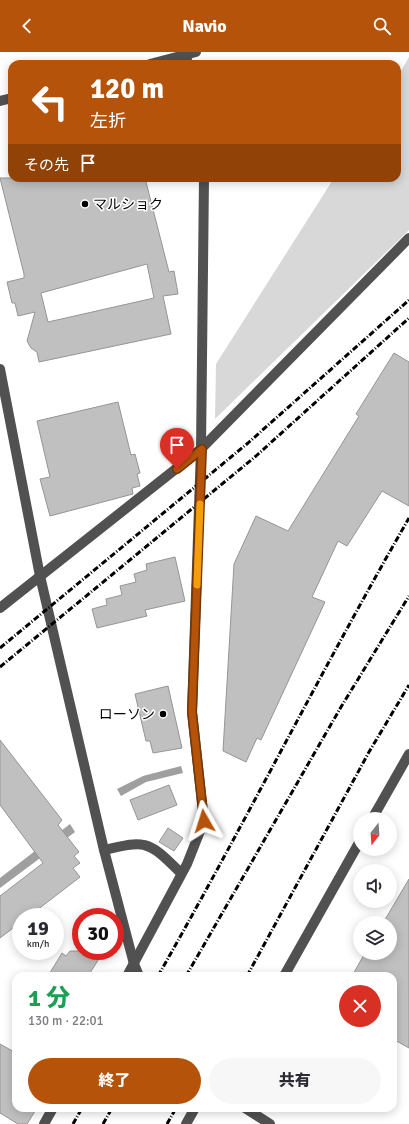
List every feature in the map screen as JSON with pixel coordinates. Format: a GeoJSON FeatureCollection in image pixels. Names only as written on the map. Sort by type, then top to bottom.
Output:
{"type":"FeatureCollection","features":[{"type":"Feature","properties":{"kind":"street"},"geometry":{"type":"LineString","coordinates":[[171,60],[186,57],[196,52]]}},
{"type":"Feature","properties":{"kind":"street"},"geometry":{"type":"LineString","coordinates":[[129,972],[181,873],[204,821],[192,712],[202,449],[204,182]]}},
{"type":"Feature","properties":{"kind":"street"},"geometry":{"type":"LineString","coordinates":[[0,608],[202,449],[409,238]]}},
{"type":"Feature","properties":{"kind":"street"},"geometry":{"type":"LineString","coordinates":[[0,368],[40,576],[104,850],[137,972]]}},
{"type":"Feature","properties":{"kind":"street"},"geometry":{"type":"LineString","coordinates":[[376,812],[409,754]]}},
{"type":"Feature","properties":{"kind":"street"},"geometry":{"type":"LineString","coordinates":[[104,850],[128,845],[144,845],[162,855],[181,873]]}},
{"type":"Feature","properties":{"kind":"street"},"geometry":{"type":"LineString","coordinates":[[286,972],[353,853]]}},
{"type":"Feature","properties":{"kind":"street"},"geometry":{"type":"LineString","coordinates":[[44,1124],[51,1112]]}},
{"type":"Feature","properties":{"kind":"street"},"geometry":{"type":"LineString","coordinates":[[186,1124],[193,1112]]}},
{"type":"Feature","properties":{"kind":"street"},"geometry":{"type":"LineString","coordinates":[[251,1112],[270,1124]]}},
{"type":"Feature","properties":{"kind":"shaded area"},"geometry":{"type":"Polygon","coordinates":[[[409,57],[409,230],[215,419],[216,364],[331,182],[401,182],[401,71],[409,57]]]}},
{"type":"Feature","properties":{"kind":"shaded area"},"geometry":{"type":"Polygon","coordinates":[[[181,766],[183,773],[146,782],[121,796],[117,789],[143,776],[181,766]]]}},
{"type":"Feature","properties":{"kind":"shaded area"},"geometry":{"type":"Polygon","coordinates":[[[70,824],[75,832],[0,888],[0,878],[70,824]]]}},
{"type":"Feature","properties":{"kind":"building"},"geometry":{"type":"Polygon","coordinates":[[[0,178],[8,178],[8,182],[146,182],[169,272],[174,271],[178,294],[163,296],[171,334],[39,362],[37,352],[31,348],[27,341],[35,312],[18,316],[15,303],[12,303],[7,282],[24,278],[0,178]],[[147,264],[41,293],[48,322],[154,298],[147,264]]]}},
{"type":"Feature","properties":{"kind":"building"},"geometry":{"type":"Polygon","coordinates":[[[394,353],[409,362],[409,506],[382,491],[347,546],[338,541],[312,597],[325,602],[261,740],[257,738],[246,762],[223,751],[234,564],[256,516],[288,531],[359,416],[356,414],[394,353]]]}},
{"type":"Feature","properties":{"kind":"building"},"geometry":{"type":"Polygon","coordinates":[[[118,402],[131,455],[135,454],[140,473],[137,474],[140,486],[132,488],[133,494],[50,516],[40,479],[50,477],[37,421],[118,402]]]}},
{"type":"Feature","properties":{"kind":"building"},"geometry":{"type":"Polygon","coordinates":[[[175,557],[185,601],[145,610],[147,616],[97,628],[92,609],[107,605],[106,599],[122,595],[120,586],[136,582],[134,574],[147,570],[146,564],[175,557]]]}},
{"type":"Feature","properties":{"kind":"building"},"geometry":{"type":"Polygon","coordinates":[[[168,686],[182,748],[153,753],[150,741],[146,741],[135,694],[168,686]]]}},
{"type":"Feature","properties":{"kind":"building"},"geometry":{"type":"Polygon","coordinates":[[[0,740],[62,820],[58,825],[79,852],[74,856],[80,863],[73,868],[80,877],[40,908],[12,908],[12,929],[0,938],[0,896],[43,863],[0,805],[0,740]]]}},
{"type":"Feature","properties":{"kind":"building"},"geometry":{"type":"Polygon","coordinates":[[[169,785],[177,805],[138,820],[130,800],[169,785]]]}},
{"type":"Feature","properties":{"kind":"building"},"geometry":{"type":"Polygon","coordinates":[[[168,828],[183,838],[174,851],[159,842],[168,828]]]}},
{"type":"Feature","properties":{"kind":"building"},"geometry":{"type":"Polygon","coordinates":[[[409,879],[409,1048],[397,1041],[397,972],[354,972],[361,960],[397,960],[397,916],[387,916],[392,908],[397,908],[397,899],[409,879]]]}},
{"type":"Feature","properties":{"kind":"building"},"geometry":{"type":"Polygon","coordinates":[[[70,951],[72,951],[72,960],[98,960],[91,972],[50,972],[58,960],[64,960],[64,954],[66,956],[70,951]]]}},
{"type":"Feature","properties":{"kind":"building"},"geometry":{"type":"Polygon","coordinates":[[[0,1044],[12,1051],[12,1112],[34,1112],[27,1124],[18,1124],[0,1113],[0,1044]]]}},
{"type":"Feature","properties":{"kind":"railway"},"geometry":{"type":"LineString","coordinates":[[0,648],[248,443],[409,300]]}},
{"type":"Feature","properties":{"kind":"railway"},"geometry":{"type":"LineString","coordinates":[[0,667],[256,456],[409,318]]}},
{"type":"Feature","properties":{"kind":"railway"},"geometry":{"type":"LineString","coordinates":[[160,972],[345,632],[409,518]]}},
{"type":"Feature","properties":{"kind":"railway"},"geometry":{"type":"LineString","coordinates":[[188,972],[341,707],[409,596]]}},
{"type":"Feature","properties":{"kind":"railway"},"geometry":{"type":"LineString","coordinates":[[249,972],[369,752],[409,685]]}},
{"type":"Feature","properties":{"kind":"railway"},"geometry":{"type":"LineString","coordinates":[[73,1124],[80,1112]]}},
{"type":"Feature","properties":{"kind":"railway"},"geometry":{"type":"LineString","coordinates":[[103,1124],[110,1112]]}},
{"type":"Feature","properties":{"kind":"railway"},"geometry":{"type":"LineString","coordinates":[[167,1124],[174,1112]]}},
{"type":"Feature","properties":{"kind":"slow traffic"},"geometry":{"type":"LineString","coordinates":[[197,585],[200,504]]}},
{"type":"Feature","properties":{"kind":"place","name":"マルショク"},"geometry":{"type":"Point","coordinates":[85,204]}},
{"type":"Feature","properties":{"kind":"place","name":"ローソン"},"geometry":{"type":"Point","coordinates":[163,714]}},
{"type":"Feature","properties":{"kind":"route"},"geometry":{"type":"LineString","coordinates":[[177,469],[202,449],[192,712],[204,821]]}}]}
